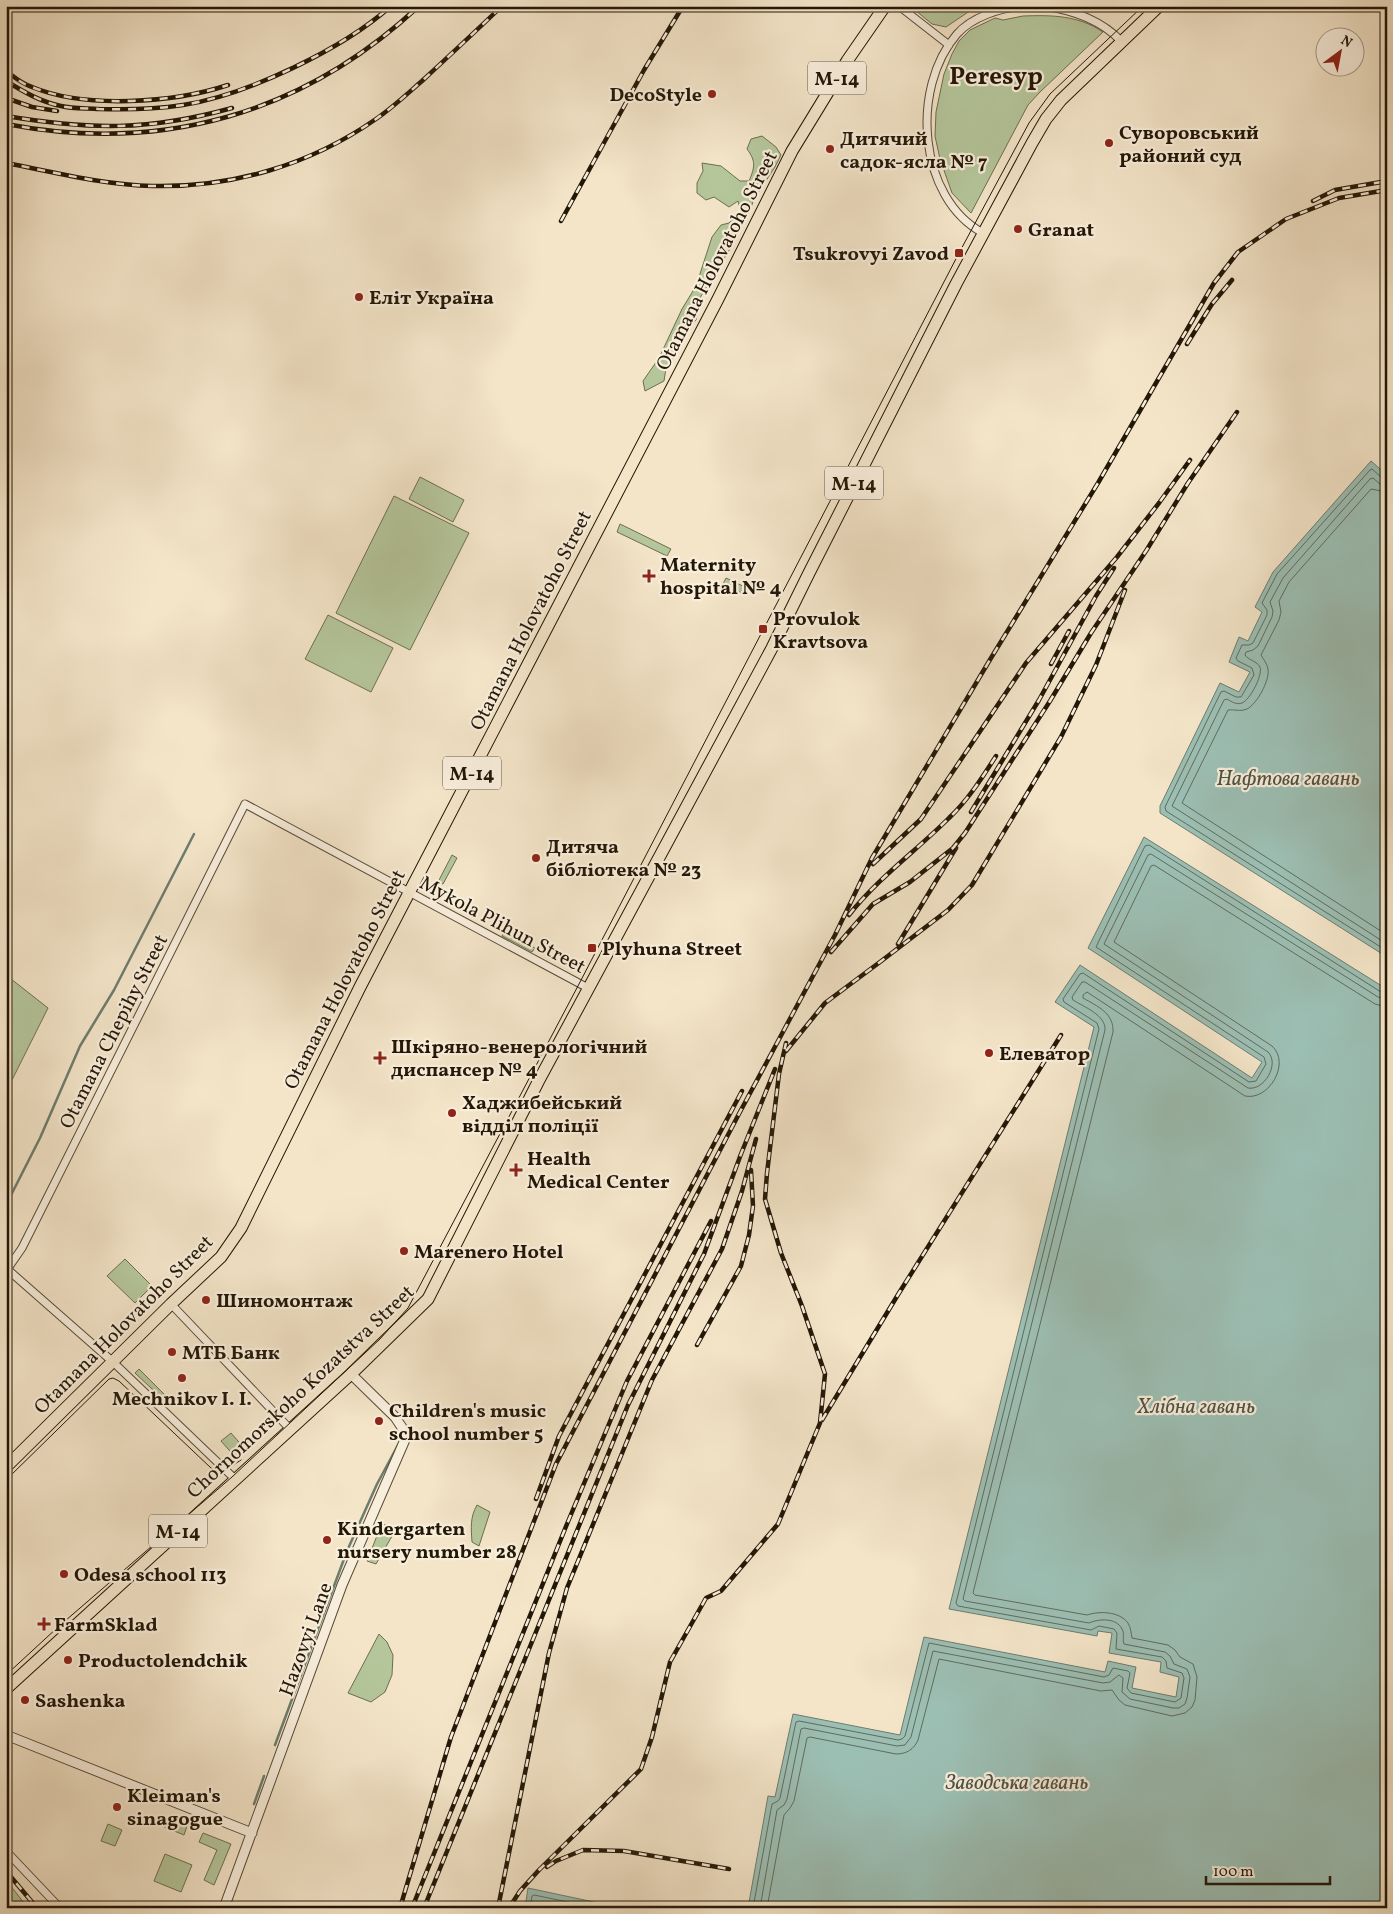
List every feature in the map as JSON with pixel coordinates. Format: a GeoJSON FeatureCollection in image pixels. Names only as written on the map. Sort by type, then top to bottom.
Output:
{"type":"FeatureCollection","features":[{"type":"Feature","properties":{"kind":"main road","name":"Otamana Holovatoho Street"},"geometry":{"type":"LineString","coordinates":[[6,1467],[220,1257],[240,1228],[409,891],[718,299],[792,151],[847,61],[885,6]]}},
{"type":"Feature","properties":{"kind":"main road","name":"Chornomorskoho Kozatstva Street"},"geometry":{"type":"LineString","coordinates":[[6,1689],[234,1479],[352,1374],[415,1313],[432,1291],[538,1082],[687,809],[772,648],[983,232],[1046,119],[1061,100],[1159,6]]}},
{"type":"Feature","properties":{"kind":"street"},"geometry":{"type":"LineString","coordinates":[[899,6],[949,45]]}},
{"type":"Feature","properties":{"kind":"street"},"geometry":{"type":"LineString","coordinates":[[983,232],[970,225],[954,208],[942,188],[931,161],[927,127],[930,96],[936,72],[949,45],[963,29],[993,12],[1022,6]]}},
{"type":"Feature","properties":{"kind":"street"},"geometry":{"type":"LineString","coordinates":[[1042,6],[1088,17],[1106,27],[1122,41]]}},
{"type":"Feature","properties":{"kind":"street","name":"Mykola Plihun Street"},"geometry":{"type":"LineString","coordinates":[[245,804],[588,988]]}},
{"type":"Feature","properties":{"kind":"street","name":"Otamana Chepihy Street"},"geometry":{"type":"LineString","coordinates":[[7,1269],[22,1248],[245,804]]}},
{"type":"Feature","properties":{"kind":"street"},"geometry":{"type":"LineString","coordinates":[[7,1269],[113,1362],[234,1479]]}},
{"type":"Feature","properties":{"kind":"street"},"geometry":{"type":"LineString","coordinates":[[171,1304],[290,1429]]}},
{"type":"Feature","properties":{"kind":"street","name":"Hazovyi Lane"},"geometry":{"type":"LineString","coordinates":[[224,1908],[342,1585],[408,1435],[395,1417],[352,1374]]}},
{"type":"Feature","properties":{"kind":"street"},"geometry":{"type":"LineString","coordinates":[[6,1735],[252,1833]]}},
{"type":"Feature","properties":{"kind":"street"},"geometry":{"type":"LineString","coordinates":[[6,1851],[60,1908]]}},
{"type":"Feature","properties":{"kind":"green space"},"geometry":{"type":"Polygon","coordinates":[[[910,6],[977,6],[946,27],[932,24],[910,6]]]}},
{"type":"Feature","properties":{"kind":"green space"},"geometry":{"type":"Polygon","coordinates":[[[1023,16],[1054,16],[1074,19],[1094,26],[1103,32],[1028,105],[971,213],[952,193],[940,159],[935,136],[936,112],[944,74],[959,41],[970,30],[995,18],[1003,20],[1023,16]]]}},
{"type":"Feature","properties":{"kind":"green space"},"geometry":{"type":"Polygon","coordinates":[[[762,136],[776,147],[781,155],[754,199],[749,213],[741,220],[730,249],[701,296],[696,320],[688,329],[679,351],[666,368],[664,381],[645,391],[643,381],[659,358],[682,309],[696,286],[712,237],[721,225],[729,223],[741,212],[738,201],[729,207],[714,197],[706,200],[697,193],[697,183],[703,171],[702,163],[721,166],[740,181],[749,181],[754,164],[747,149],[751,139],[762,136]]]}},
{"type":"Feature","properties":{"kind":"green space"},"geometry":{"type":"Polygon","coordinates":[[[420,477],[464,500],[453,522],[409,499],[420,477]]]}},
{"type":"Feature","properties":{"kind":"green space"},"geometry":{"type":"Polygon","coordinates":[[[394,496],[469,533],[410,650],[336,613],[394,496]]]}},
{"type":"Feature","properties":{"kind":"green space"},"geometry":{"type":"Polygon","coordinates":[[[620,524],[671,549],[667,556],[617,532],[620,524]]]}},
{"type":"Feature","properties":{"kind":"green space"},"geometry":{"type":"Polygon","coordinates":[[[726,578],[749,589],[746,595],[723,584],[726,578]]]}},
{"type":"Feature","properties":{"kind":"green space"},"geometry":{"type":"Polygon","coordinates":[[[328,615],[393,648],[371,692],[305,659],[328,615]]]}},
{"type":"Feature","properties":{"kind":"green space"},"geometry":{"type":"Polygon","coordinates":[[[452,855],[457,858],[443,884],[438,882],[452,855]]]}},
{"type":"Feature","properties":{"kind":"green space"},"geometry":{"type":"Polygon","coordinates":[[[504,932],[535,948],[532,952],[502,936],[504,932]]]}},
{"type":"Feature","properties":{"kind":"green space"},"geometry":{"type":"Polygon","coordinates":[[[6,975],[48,1008],[6,1092],[6,975]]]}},
{"type":"Feature","properties":{"kind":"green space"},"geometry":{"type":"Polygon","coordinates":[[[125,1259],[152,1286],[135,1303],[107,1276],[125,1259]]]}},
{"type":"Feature","properties":{"kind":"green space"},"geometry":{"type":"Polygon","coordinates":[[[139,1369],[170,1400],[167,1403],[135,1373],[139,1369]]]}},
{"type":"Feature","properties":{"kind":"green space"},"geometry":{"type":"Polygon","coordinates":[[[271,1426],[237,1459],[221,1441],[231,1433],[245,1449],[271,1426]]]}},
{"type":"Feature","properties":{"kind":"green space"},"geometry":{"type":"Polygon","coordinates":[[[477,1505],[490,1512],[479,1546],[472,1542],[471,1532],[472,1518],[477,1505]]]}},
{"type":"Feature","properties":{"kind":"green space"},"geometry":{"type":"Polygon","coordinates":[[[382,1523],[395,1531],[376,1564],[367,1561],[382,1523]]]}},
{"type":"Feature","properties":{"kind":"green space"},"geometry":{"type":"Polygon","coordinates":[[[379,1634],[387,1642],[393,1655],[392,1675],[385,1692],[371,1702],[348,1693],[379,1634]]]}},
{"type":"Feature","properties":{"kind":"green space"},"geometry":{"type":"Polygon","coordinates":[[[163,1817],[187,1826],[184,1835],[160,1825],[163,1817]]]}},
{"type":"Feature","properties":{"kind":"green space"},"geometry":{"type":"Polygon","coordinates":[[[108,1824],[122,1830],[115,1846],[101,1841],[108,1824]]]}},
{"type":"Feature","properties":{"kind":"green space"},"geometry":{"type":"Polygon","coordinates":[[[203,1833],[231,1844],[214,1885],[204,1880],[217,1850],[199,1842],[203,1833]]]}},
{"type":"Feature","properties":{"kind":"green space"},"geometry":{"type":"Polygon","coordinates":[[[165,1854],[192,1865],[181,1892],[154,1881],[165,1854]]]}},
{"type":"Feature","properties":{"kind":"green space"},"geometry":{"type":"Polygon","coordinates":[[[6,1880],[28,1908],[9,1908],[6,1904],[6,1880]]]}},
{"type":"Feature","properties":{"kind":"water","name":"Нафтова гавань"},"geometry":{"type":"Polygon","coordinates":[[[1371,461],[1387,475],[1387,957],[1160,813],[1160,806],[1220,683],[1239,692],[1250,672],[1229,662],[1239,637],[1248,641],[1262,612],[1255,607],[1273,572],[1371,461]]]}},
{"type":"Feature","properties":{"kind":"water"},"geometry":{"type":"Polygon","coordinates":[[[1144,837],[1385,988],[1387,985],[1387,1908],[748,1908],[768,1796],[775,1797],[793,1714],[900,1735],[924,1637],[1105,1672],[1108,1661],[1136,1667],[1132,1688],[1176,1697],[1179,1677],[1160,1672],[1161,1662],[1109,1653],[1112,1633],[1098,1631],[1097,1636],[949,1609],[1094,1027],[1055,1002],[1080,965],[1252,1078],[1262,1062],[1088,948],[1144,837]]]}},
{"type":"Feature","properties":{"kind":"water"},"geometry":{"type":"Polygon","coordinates":[[[528,1888],[622,1908],[525,1908],[528,1888]]]}},
{"type":"Feature","properties":{"kind":"waterway"},"geometry":{"type":"LineString","coordinates":[[6,1205],[40,1138],[80,1046],[114,990],[194,834]]}},
{"type":"Feature","properties":{"kind":"waterway"},"geometry":{"type":"LineString","coordinates":[[275,1745],[347,1551],[377,1484],[398,1445]]}},
{"type":"Feature","properties":{"kind":"waterway"},"geometry":{"type":"LineString","coordinates":[[254,1804],[264,1776]]}},
{"type":"Feature","properties":{"kind":"tram line"},"geometry":{"type":"LineString","coordinates":[[6,1675],[58,1627],[232,1477],[380,1339],[408,1308],[579,984],[959,253],[1029,123],[1050,94],[1143,6]]}},
{"type":"Feature","properties":{"kind":"tram line"},"geometry":{"type":"LineString","coordinates":[[6,1480],[109,1379],[113,1378],[119,1381],[211,1468],[219,1471],[223,1470],[241,1460]]}},
{"type":"Feature","properties":{"kind":"railway"},"geometry":{"type":"LineString","coordinates":[[6,81],[40,99],[70,108],[131,109],[183,105],[208,100],[236,91],[293,68],[347,38],[391,6]]}},
{"type":"Feature","properties":{"kind":"railway"},"geometry":{"type":"LineString","coordinates":[[6,124],[64,132],[120,133],[175,128],[228,117],[278,99],[327,74],[374,43],[419,6]]}},
{"type":"Feature","properties":{"kind":"railway"},"geometry":{"type":"LineString","coordinates":[[6,163],[97,181],[152,186],[182,186],[211,183],[241,178],[269,170],[297,161],[324,149],[376,119],[422,81],[502,6]]}},
{"type":"Feature","properties":{"kind":"railway"},"geometry":{"type":"LineString","coordinates":[[561,221],[644,70],[683,6]]}},
{"type":"Feature","properties":{"kind":"railway"},"geometry":{"type":"LineString","coordinates":[[6,71],[25,84],[53,94],[77,99],[103,101],[130,101],[182,96],[228,85]]}},
{"type":"Feature","properties":{"kind":"railway"},"geometry":{"type":"LineString","coordinates":[[6,98],[32,107],[57,111]]}},
{"type":"Feature","properties":{"kind":"railway"},"geometry":{"type":"LineString","coordinates":[[6,116],[65,124],[119,126],[173,121],[232,108]]}},
{"type":"Feature","properties":{"kind":"railway"},"geometry":{"type":"LineString","coordinates":[[1313,201],[1335,190],[1387,181]]}},
{"type":"Feature","properties":{"kind":"railway"},"geometry":{"type":"LineString","coordinates":[[400,1908],[451,1737],[556,1464],[741,1110],[835,935],[872,858],[1098,483],[1214,283],[1238,252],[1286,219],[1339,198],[1387,190]]}},
{"type":"Feature","properties":{"kind":"railway"},"geometry":{"type":"LineString","coordinates":[[1187,344],[1212,304],[1232,280]]}},
{"type":"Feature","properties":{"kind":"railway"},"geometry":{"type":"LineString","coordinates":[[831,952],[873,904],[910,882],[953,848],[965,833],[1050,701],[1091,633],[1146,551],[1188,483],[1237,412]]}},
{"type":"Feature","properties":{"kind":"railway"},"geometry":{"type":"LineString","coordinates":[[873,864],[921,819],[1026,663],[1117,557],[1190,460]]}},
{"type":"Feature","properties":{"kind":"railway"},"geometry":{"type":"LineString","coordinates":[[971,812],[1039,700],[1096,596],[1114,568]]}},
{"type":"Feature","properties":{"kind":"railway"},"geometry":{"type":"LineString","coordinates":[[786,1051],[825,1003],[948,910],[972,885],[1061,737],[1096,665],[1125,590]]}},
{"type":"Feature","properties":{"kind":"railway"},"geometry":{"type":"LineString","coordinates":[[1051,664],[1069,631]]}},
{"type":"Feature","properties":{"kind":"railway"},"geometry":{"type":"LineString","coordinates":[[849,915],[872,889],[956,811],[974,789],[996,756]]}},
{"type":"Feature","properties":{"kind":"railway"},"geometry":{"type":"LineString","coordinates":[[898,944],[956,848]]}},
{"type":"Feature","properties":{"kind":"railway"},"geometry":{"type":"LineString","coordinates":[[822,1420],[899,1293],[1061,1035]]}},
{"type":"Feature","properties":{"kind":"railway"},"geometry":{"type":"LineString","coordinates":[[509,1908],[520,1891],[539,1870],[641,1769],[652,1737],[670,1662],[706,1598],[721,1591],[778,1524],[820,1423],[825,1374],[802,1306],[781,1253],[765,1199],[779,1074],[786,1043]]}},
{"type":"Feature","properties":{"kind":"railway"},"geometry":{"type":"LineString","coordinates":[[424,1908],[628,1405],[704,1254],[775,1069]]}},
{"type":"Feature","properties":{"kind":"railway"},"geometry":{"type":"LineString","coordinates":[[536,1499],[559,1436],[742,1091]]}},
{"type":"Feature","properties":{"kind":"railway"},"geometry":{"type":"LineString","coordinates":[[498,1908],[549,1653],[567,1588],[652,1380],[722,1249],[742,1191],[756,1139]]}},
{"type":"Feature","properties":{"kind":"railway"},"geometry":{"type":"LineString","coordinates":[[697,1345],[741,1266],[749,1235],[753,1206],[751,1170]]}},
{"type":"Feature","properties":{"kind":"railway"},"geometry":{"type":"LineString","coordinates":[[412,1908],[567,1524],[627,1381],[711,1221]]}},
{"type":"Feature","properties":{"kind":"railway"},"geometry":{"type":"LineString","coordinates":[[547,1867],[556,1861],[583,1850],[624,1851],[729,1869]]}},
{"type":"Feature","properties":{"kind":"railway"},"geometry":{"type":"LineString","coordinates":[[6,1871],[37,1908]]}},
{"type":"Feature","properties":{"kind":"place","name":"DecoStyle"},"geometry":{"type":"Point","coordinates":[712,94]}},
{"type":"Feature","properties":{"kind":"place","name":"Суворовський районий суд"},"geometry":{"type":"Point","coordinates":[1109,143]}},
{"type":"Feature","properties":{"kind":"place","name":"Дитячий садок-ясла № 7"},"geometry":{"type":"Point","coordinates":[830,149]}},
{"type":"Feature","properties":{"kind":"place","name":"Granat"},"geometry":{"type":"Point","coordinates":[1018,229]}},
{"type":"Feature","properties":{"kind":"place","name":"Tsukrovyi Zavod"},"geometry":{"type":"Point","coordinates":[959,253]}},
{"type":"Feature","properties":{"kind":"place","name":"Еліт Україна"},"geometry":{"type":"Point","coordinates":[359,297]}},
{"type":"Feature","properties":{"kind":"place","name":"Maternity hospital № 4"},"geometry":{"type":"Point","coordinates":[649,576]}},
{"type":"Feature","properties":{"kind":"place","name":"Provulok Kravtsova"},"geometry":{"type":"Point","coordinates":[763,629]}},
{"type":"Feature","properties":{"kind":"place","name":"Дитяча бібліотека № 23"},"geometry":{"type":"Point","coordinates":[536,858]}},
{"type":"Feature","properties":{"kind":"place","name":"Plyhuna Street"},"geometry":{"type":"Point","coordinates":[592,948]}},
{"type":"Feature","properties":{"kind":"place","name":"Елеватор"},"geometry":{"type":"Point","coordinates":[989,1053]}},
{"type":"Feature","properties":{"kind":"place","name":"Шкіряно-венерологічний диспансер № 4"},"geometry":{"type":"Point","coordinates":[380,1058]}},
{"type":"Feature","properties":{"kind":"place","name":"Хаджибейський відділ поліції"},"geometry":{"type":"Point","coordinates":[452,1113]}},
{"type":"Feature","properties":{"kind":"place","name":"Health Medical Center"},"geometry":{"type":"Point","coordinates":[516,1170]}},
{"type":"Feature","properties":{"kind":"place","name":"Marenero Hotel"},"geometry":{"type":"Point","coordinates":[404,1251]}},
{"type":"Feature","properties":{"kind":"place","name":"Шиномонтаж"},"geometry":{"type":"Point","coordinates":[206,1300]}},
{"type":"Feature","properties":{"kind":"place","name":"МТБ Банк"},"geometry":{"type":"Point","coordinates":[172,1352]}},
{"type":"Feature","properties":{"kind":"place","name":"Mechnikov I. І."},"geometry":{"type":"Point","coordinates":[182,1378]}},
{"type":"Feature","properties":{"kind":"place","name":"Children's music school number 5"},"geometry":{"type":"Point","coordinates":[379,1421]}},
{"type":"Feature","properties":{"kind":"place","name":"Kindergarten nursery number 28"},"geometry":{"type":"Point","coordinates":[327,1540]}},
{"type":"Feature","properties":{"kind":"place","name":"Odesa school 113"},"geometry":{"type":"Point","coordinates":[64,1574]}},
{"type":"Feature","properties":{"kind":"place","name":"FarmSklad"},"geometry":{"type":"Point","coordinates":[44,1624]}},
{"type":"Feature","properties":{"kind":"place","name":"Productolendchik"},"geometry":{"type":"Point","coordinates":[68,1660]}},
{"type":"Feature","properties":{"kind":"place","name":"Sashenka"},"geometry":{"type":"Point","coordinates":[25,1700]}},
{"type":"Feature","properties":{"kind":"place","name":"Kleiman's sinagogue"},"geometry":{"type":"Point","coordinates":[117,1807]}},
{"type":"Feature","properties":{"kind":"district","name":"Peresyp"},"geometry":{"type":"Point","coordinates":[996,75]}},
{"type":"Feature","properties":{"kind":"water label","name":"Хлібна гавань"},"geometry":{"type":"Point","coordinates":[1196,1406]}},
{"type":"Feature","properties":{"kind":"water label","name":"Заводська гавань"},"geometry":{"type":"Point","coordinates":[1017,1782]}}]}
